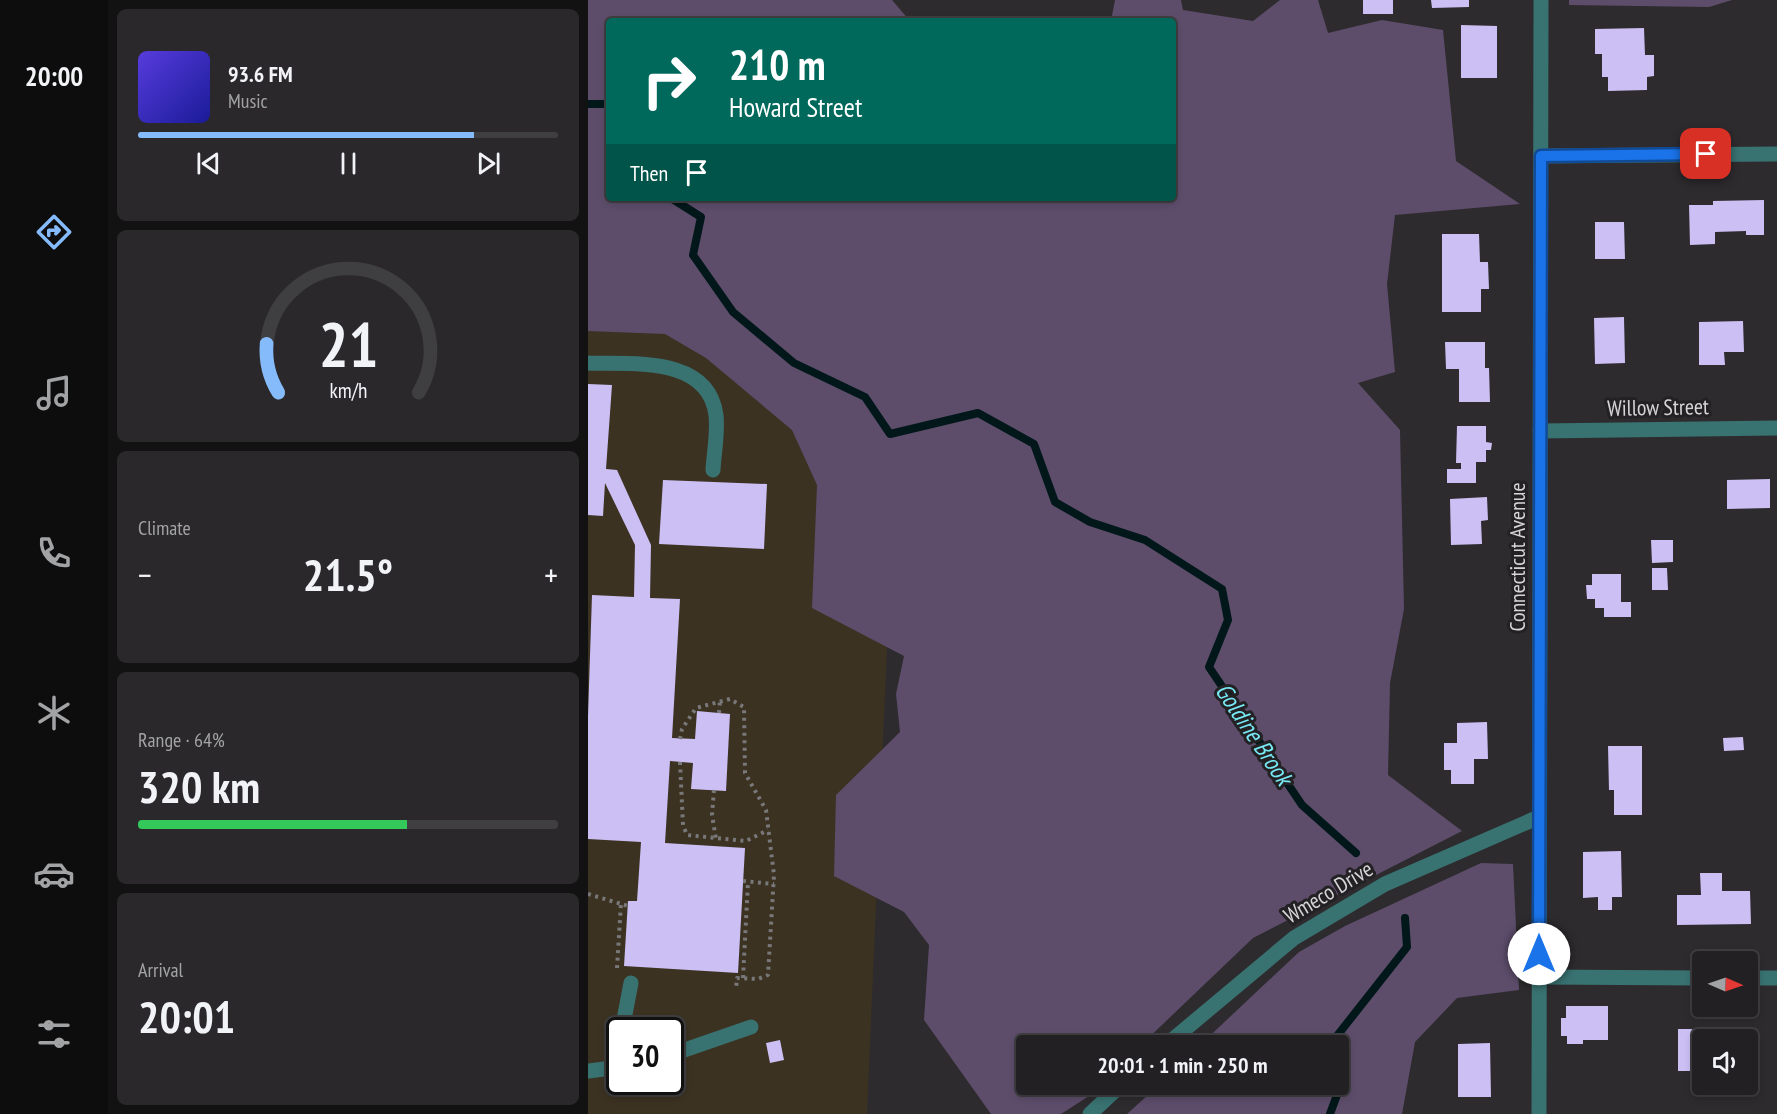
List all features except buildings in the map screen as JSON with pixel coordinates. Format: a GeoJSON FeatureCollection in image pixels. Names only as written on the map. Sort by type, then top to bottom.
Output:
{"type":"FeatureCollection","features":[{"type":"Feature","properties":{"kind":"street","name":"Connecticut Avenue"},"geometry":{"type":"LineString","coordinates":[[1539,1114],[1541,0]]}},
{"type":"Feature","properties":{"kind":"street"},"geometry":{"type":"LineString","coordinates":[[1541,156],[1777,154]]}},
{"type":"Feature","properties":{"kind":"street"},"geometry":{"type":"LineString","coordinates":[[588,363],[666,367],[695,378],[709,394],[716,413],[713,470]]}},
{"type":"Feature","properties":{"kind":"street","name":"Willow Street"},"geometry":{"type":"LineString","coordinates":[[1540,431],[1777,428]]}},
{"type":"Feature","properties":{"kind":"street","name":"Wmeco Drive"},"geometry":{"type":"LineString","coordinates":[[1177,1035],[1294,938],[1385,884],[1539,817]]}},
{"type":"Feature","properties":{"kind":"street"},"geometry":{"type":"LineString","coordinates":[[1539,977],[1692,978]]}},
{"type":"Feature","properties":{"kind":"street"},"geometry":{"type":"LineString","coordinates":[[1758,978],[1777,978]]}},
{"type":"Feature","properties":{"kind":"street"},"geometry":{"type":"LineString","coordinates":[[625,1017],[632,983]]}},
{"type":"Feature","properties":{"kind":"street"},"geometry":{"type":"LineString","coordinates":[[684,1050],[751,1027]]}},
{"type":"Feature","properties":{"kind":"street"},"geometry":{"type":"LineString","coordinates":[[588,1071],[606,1069]]}},
{"type":"Feature","properties":{"kind":"street"},"geometry":{"type":"LineString","coordinates":[[1090,1114],[1110,1095]]}},
{"type":"Feature","properties":{"kind":"path"},"geometry":{"type":"LineString","coordinates":[[719,713],[720,700]]}},
{"type":"Feature","properties":{"kind":"path"},"geometry":{"type":"LineString","coordinates":[[680,739],[682,729],[696,708],[720,700],[735,701],[742,704],[746,710],[745,773],[763,803],[774,884],[768,975],[762,979],[737,978],[736,989]]}},
{"type":"Feature","properties":{"kind":"path"},"geometry":{"type":"LineString","coordinates":[[680,762],[685,832],[692,837],[746,841],[768,830]]}},
{"type":"Feature","properties":{"kind":"path"},"geometry":{"type":"LineString","coordinates":[[714,790],[712,815],[716,839]]}},
{"type":"Feature","properties":{"kind":"path"},"geometry":{"type":"LineString","coordinates":[[743,978],[746,882],[774,884]]}},
{"type":"Feature","properties":{"kind":"path"},"geometry":{"type":"LineString","coordinates":[[588,894],[628,906]]}},
{"type":"Feature","properties":{"kind":"path"},"geometry":{"type":"LineString","coordinates":[[616,977],[621,903]]}},
{"type":"Feature","properties":{"kind":"shaded area"},"geometry":{"type":"Polygon","coordinates":[[[588,0],[892,0],[907,18],[606,18],[606,201],[1176,201],[1176,18],[1112,18],[1115,0],[1181,0],[1183,10],[1253,21],[1280,0],[1318,0],[1328,33],[1382,20],[1443,30],[1456,161],[1520,204],[1395,215],[1387,284],[1395,372],[1358,383],[1400,430],[1404,609],[1390,683],[1388,775],[1462,831],[1253,938],[1151,1035],[1016,1035],[1016,1095],[1089,1095],[1061,1114],[991,1114],[924,1020],[929,945],[904,912],[834,876],[836,795],[900,732],[896,694],[904,656],[812,608],[817,485],[792,430],[706,358],[665,334],[588,331],[588,0]]]}},
{"type":"Feature","properties":{"kind":"shaded area"},"geometry":{"type":"Polygon","coordinates":[[[1569,0],[1732,0],[1709,7],[1569,5],[1569,0]]]}},
{"type":"Feature","properties":{"kind":"shaded area"},"geometry":{"type":"Polygon","coordinates":[[[588,255],[903,274],[867,1114],[588,1114],[588,255]]]}},
{"type":"Feature","properties":{"kind":"shaded area"},"geometry":{"type":"Polygon","coordinates":[[[1481,863],[1513,864],[1519,990],[1457,998],[1415,1042],[1402,1114],[1127,1114],[1148,1095],[1349,1095],[1349,1035],[1211,1035],[1299,952],[1345,926],[1481,863]]]}},
{"type":"Feature","properties":{"kind":"waterway","name":"Goldine Brook"},"geometry":{"type":"LineString","coordinates":[[588,104],[606,104]]}},
{"type":"Feature","properties":{"kind":"waterway","name":"Goldine Brook"},"geometry":{"type":"LineString","coordinates":[[676,201],[701,217],[693,255],[733,312],[794,363],[865,397],[890,434],[978,413],[1034,444],[1055,502],[1090,522],[1145,540],[1222,589],[1228,620],[1209,667],[1302,805],[1356,853]]}},
{"type":"Feature","properties":{"kind":"waterway","name":"Goldine Brook"},"geometry":{"type":"LineString","coordinates":[[1338,1035],[1407,947],[1405,918]]}},
{"type":"Feature","properties":{"kind":"waterway","name":"Goldine Brook"},"geometry":{"type":"LineString","coordinates":[[1330,1114],[1337,1095]]}},
{"type":"Feature","properties":{"kind":"route"},"geometry":{"type":"LineString","coordinates":[[1539,954],[1541,156],[1706,154]]}}]}
